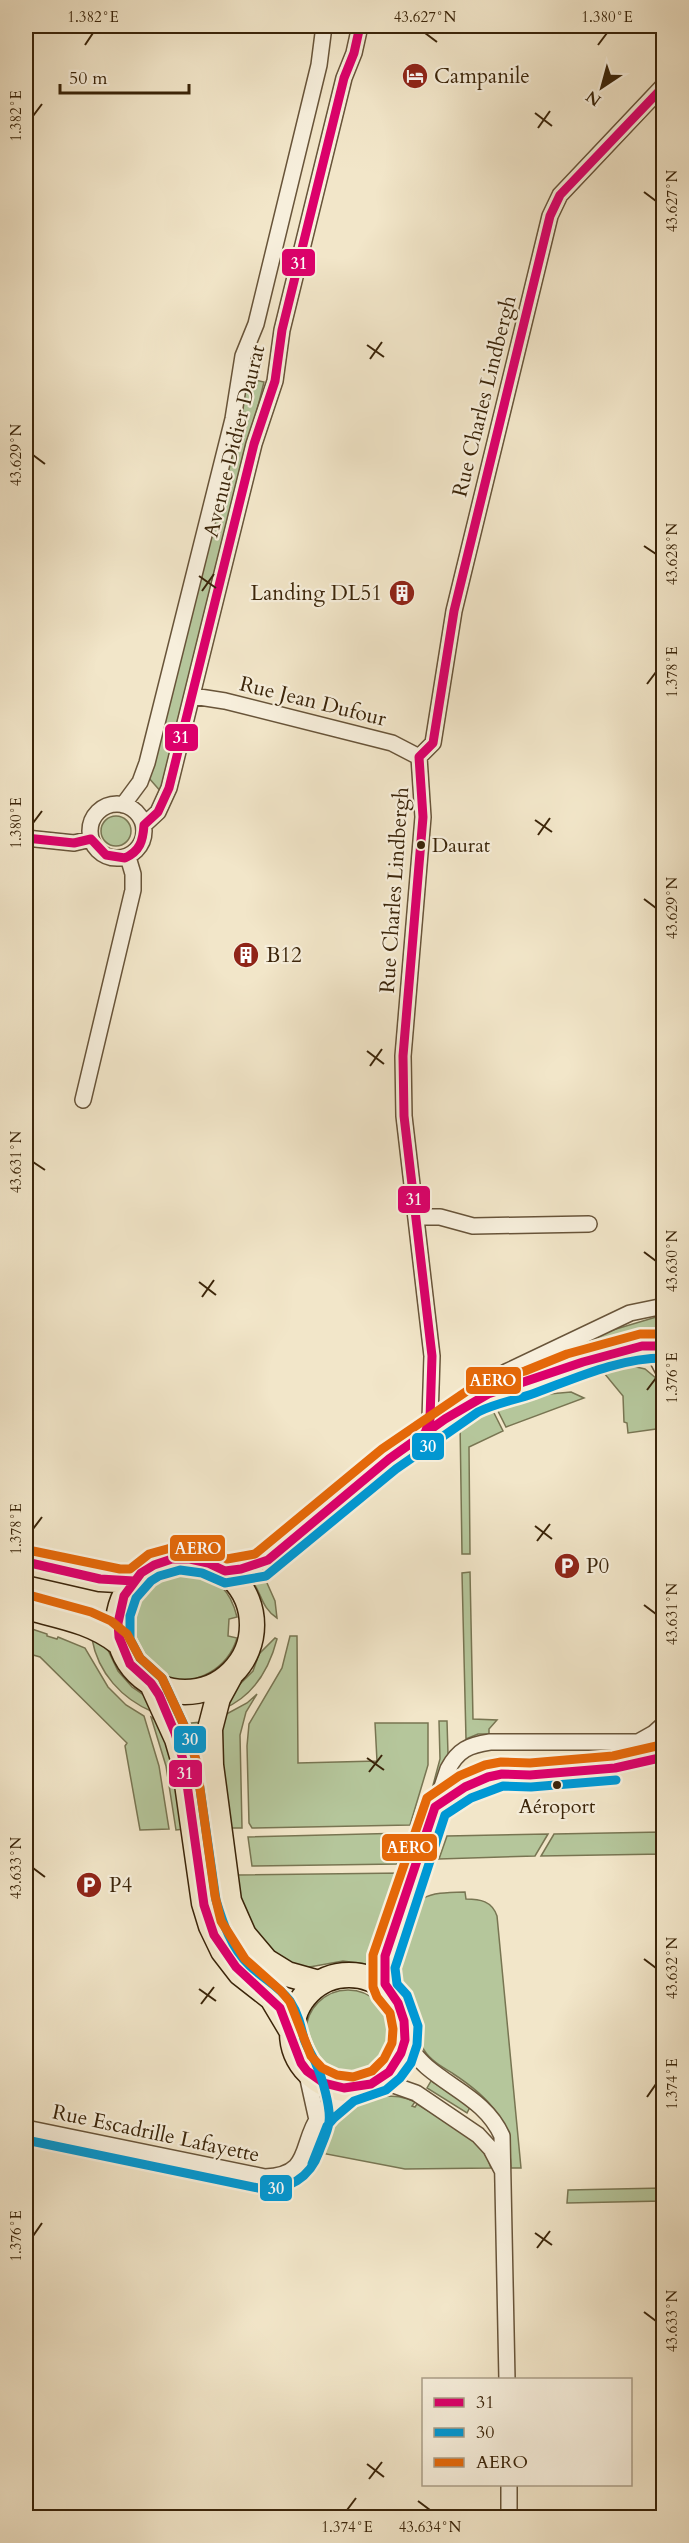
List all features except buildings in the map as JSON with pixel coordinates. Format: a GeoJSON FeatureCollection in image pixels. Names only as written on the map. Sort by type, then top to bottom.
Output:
{"type":"FeatureCollection","features":[{"type":"Feature","properties":{"kind":"main road"},"geometry":{"type":"LineString","coordinates":[[26,1607],[104,1630],[118,1642],[131,1666],[152,1684],[184,1693],[216,1686],[241,1664],[252,1633],[252,1616],[248,1600],[225,1571],[205,1561],[179,1558],[154,1565],[134,1581],[121,1603],[118,1642]]}},
{"type":"Feature","properties":{"kind":"main road"},"geometry":{"type":"LineString","coordinates":[[26,1562],[100,1579],[134,1581]]}},
{"type":"Feature","properties":{"kind":"main road"},"geometry":{"type":"LineString","coordinates":[[230,1676],[218,1698],[210,1729],[211,1765],[229,1901],[244,1935],[266,1961],[287,1974],[319,1983]]}},
{"type":"Feature","properties":{"kind":"main road"},"geometry":{"type":"LineString","coordinates":[[152,1684],[177,1739],[184,1763],[204,1903],[211,1926],[223,1951],[240,1972],[272,1998],[291,2030],[298,2058],[306,2070],[325,2084],[349,2089],[370,2085],[380,2080],[395,2064],[405,2043],[406,2028],[396,2000],[386,1989],[367,1978],[346,1975],[332,1977],[319,1983],[308,1992],[299,2003],[291,2030]]}},
{"type":"Feature","properties":{"kind":"street","name":"Avenue Didier Daurat"},"geometry":{"type":"LineString","coordinates":[[123,805],[140,782],[147,763],[233,418],[243,356],[256,324],[314,87],[324,26]]}},
{"type":"Feature","properties":{"kind":"street","name":"Avenue Didier Daurat"},"geometry":{"type":"LineString","coordinates":[[144,825],[158,812],[169,788],[254,444],[274,381],[282,330],[338,101],[360,26]]}},
{"type":"Feature","properties":{"kind":"street","name":"Rue Charles Lindbergh"},"geometry":{"type":"LineString","coordinates":[[424,1433],[430,1419],[432,1356],[404,1116],[403,1056],[423,817],[419,757],[433,743],[454,611],[550,216],[560,195],[663,85]]}},
{"type":"Feature","properties":{"kind":"street","name":"Rue Jean Dufour"},"geometry":{"type":"LineString","coordinates":[[193,696],[225,701],[392,743],[419,757]]}},
{"type":"Feature","properties":{"kind":"street"},"geometry":{"type":"LineString","coordinates":[[115,804],[123,805],[136,812],[144,825],[143,841],[139,848],[128,857],[117,859],[105,856],[96,849],[91,839],[91,823],[100,810],[115,804]]}},
{"type":"Feature","properties":{"kind":"street"},"geometry":{"type":"LineString","coordinates":[[26,838],[74,843],[91,839]]}},
{"type":"Feature","properties":{"kind":"street"},"geometry":{"type":"LineString","coordinates":[[83,1100],[133,890],[133,874],[128,857]]}},
{"type":"Feature","properties":{"kind":"street"},"geometry":{"type":"LineString","coordinates":[[416,1217],[440,1217],[473,1226],[589,1224]]}},
{"type":"Feature","properties":{"kind":"street"},"geometry":{"type":"LineString","coordinates":[[488,1394],[506,1372],[630,1313],[663,1306]]}},
{"type":"Feature","properties":{"kind":"street"},"geometry":{"type":"LineString","coordinates":[[225,1571],[241,1569],[268,1560],[424,1433],[488,1394],[529,1382],[570,1366],[642,1346],[656,1357],[663,1372]]}},
{"type":"Feature","properties":{"kind":"street"},"geometry":{"type":"LineString","coordinates":[[386,1989],[383,1968],[385,1956],[448,1769],[461,1751],[474,1744],[490,1742],[638,1742],[654,1733],[663,1724]]}},
{"type":"Feature","properties":{"kind":"street"},"geometry":{"type":"LineString","coordinates":[[405,2043],[427,2068],[475,2102],[493,2118],[504,2144],[502,2170],[507,2378]]}},
{"type":"Feature","properties":{"kind":"street"},"geometry":{"type":"LineString","coordinates":[[306,2070],[317,2120]]}},
{"type":"Feature","properties":{"kind":"street"},"geometry":{"type":"LineString","coordinates":[[380,2080],[416,2093],[478,2135],[491,2149],[502,2170]]}},
{"type":"Feature","properties":{"kind":"street","name":"Rue Escadrille Lafayette"},"geometry":{"type":"LineString","coordinates":[[26,2128],[265,2177],[279,2176],[296,2168],[304,2156],[317,2120],[349,2089]]}},
{"type":"Feature","properties":{"kind":"street"},"geometry":{"type":"LineString","coordinates":[[509,2486],[509,2517]]}},
{"type":"Feature","properties":{"kind":"green space"},"geometry":{"type":"Polygon","coordinates":[[[247,378],[264,382],[162,793],[148,777],[244,401],[242,400],[247,378]]]}},
{"type":"Feature","properties":{"kind":"green space"},"geometry":{"type":"Polygon","coordinates":[[[116,816],[127,820],[131,831],[127,842],[116,846],[105,842],[101,831],[105,820],[116,816]]]}},
{"type":"Feature","properties":{"kind":"green space"},"geometry":{"type":"Polygon","coordinates":[[[663,1315],[663,1333],[613,1343],[559,1362],[554,1353],[606,1332],[663,1315]]]}},
{"type":"Feature","properties":{"kind":"green space"},"geometry":{"type":"Polygon","coordinates":[[[632,1366],[645,1369],[663,1384],[663,1428],[628,1433],[627,1423],[624,1422],[623,1396],[604,1373],[632,1366]]]}},
{"type":"Feature","properties":{"kind":"green space"},"geometry":{"type":"Polygon","coordinates":[[[571,1392],[584,1398],[506,1427],[494,1403],[505,1398],[571,1392]]]}},
{"type":"Feature","properties":{"kind":"green space"},"geometry":{"type":"Polygon","coordinates":[[[492,1409],[503,1431],[469,1447],[470,1554],[462,1554],[460,1422],[473,1414],[475,1417],[492,1409]]]}},
{"type":"Feature","properties":{"kind":"green space"},"geometry":{"type":"Polygon","coordinates":[[[190,1571],[221,1586],[231,1599],[237,1617],[229,1619],[228,1636],[237,1638],[230,1654],[219,1667],[209,1673],[184,1680],[162,1675],[145,1661],[134,1641],[131,1619],[139,1597],[158,1580],[190,1571]]]}},
{"type":"Feature","properties":{"kind":"green space"},"geometry":{"type":"Polygon","coordinates":[[[470,1572],[473,1719],[497,1720],[489,1729],[489,1734],[478,1734],[466,1739],[462,1573],[470,1572]]]}},
{"type":"Feature","properties":{"kind":"green space"},"geometry":{"type":"Polygon","coordinates":[[[263,1574],[275,1601],[277,1618],[268,1610],[251,1579],[263,1574]]]}},
{"type":"Feature","properties":{"kind":"green space"},"geometry":{"type":"Polygon","coordinates":[[[26,1627],[85,1648],[108,1687],[126,1705],[144,1716],[159,1766],[169,1829],[140,1830],[125,1746],[127,1743],[40,1657],[26,1653],[26,1627]]]}},
{"type":"Feature","properties":{"kind":"green space"},"geometry":{"type":"Polygon","coordinates":[[[290,1636],[297,1636],[298,1763],[377,1761],[375,1723],[428,1723],[428,1765],[410,1825],[252,1828],[249,1823],[247,1746],[249,1724],[282,1668],[290,1636]]]}},
{"type":"Feature","properties":{"kind":"green space"},"geometry":{"type":"Polygon","coordinates":[[[275,1638],[277,1639],[270,1661],[259,1681],[234,1704],[223,1709],[235,1689],[253,1671],[259,1654],[275,1638]]]}},
{"type":"Feature","properties":{"kind":"green space"},"geometry":{"type":"Polygon","coordinates":[[[92,1639],[106,1646],[118,1671],[132,1687],[145,1696],[153,1712],[131,1700],[113,1683],[100,1663],[92,1639]]]}},
{"type":"Feature","properties":{"kind":"green space"},"geometry":{"type":"Polygon","coordinates":[[[257,1694],[246,1712],[240,1735],[242,1828],[229,1828],[221,1770],[221,1717],[247,1703],[257,1694]]]}},
{"type":"Feature","properties":{"kind":"green space"},"geometry":{"type":"Polygon","coordinates":[[[151,1717],[158,1723],[170,1751],[184,1829],[176,1830],[166,1766],[151,1717]]]}},
{"type":"Feature","properties":{"kind":"green space"},"geometry":{"type":"Polygon","coordinates":[[[439,1721],[447,1721],[448,1754],[432,1789],[440,1759],[439,1721]]]}},
{"type":"Feature","properties":{"kind":"green space"},"geometry":{"type":"Polygon","coordinates":[[[201,1722],[211,1828],[203,1828],[181,1724],[201,1722]]]}},
{"type":"Feature","properties":{"kind":"green space"},"geometry":{"type":"Polygon","coordinates":[[[663,1832],[663,1854],[541,1856],[554,1834],[663,1832]]]}},
{"type":"Feature","properties":{"kind":"green space"},"geometry":{"type":"Polygon","coordinates":[[[407,1833],[397,1864],[252,1866],[248,1837],[407,1833]]]}},
{"type":"Feature","properties":{"kind":"green space"},"geometry":{"type":"Polygon","coordinates":[[[548,1834],[535,1856],[439,1859],[447,1836],[548,1834]]]}},
{"type":"Feature","properties":{"kind":"green space"},"geometry":{"type":"Polygon","coordinates":[[[404,1873],[373,1965],[343,1961],[304,1968],[293,1965],[266,1950],[244,1912],[236,1875],[404,1873]]]}},
{"type":"Feature","properties":{"kind":"green space"},"geometry":{"type":"Polygon","coordinates":[[[465,1892],[466,1899],[489,1904],[497,1916],[521,2168],[511,2168],[507,2136],[496,2112],[488,2102],[466,2083],[440,2066],[424,2050],[420,2041],[416,2010],[401,1984],[396,1969],[396,1954],[401,1934],[417,1903],[431,1895],[465,1892]]]}},
{"type":"Feature","properties":{"kind":"green space"},"geometry":{"type":"Polygon","coordinates":[[[348,1990],[364,1993],[378,2002],[387,2016],[390,2032],[387,2048],[378,2062],[364,2071],[348,2074],[332,2071],[318,2062],[309,2048],[306,2032],[309,2016],[318,2002],[332,1993],[348,1990]]]}},
{"type":"Feature","properties":{"kind":"green space"},"geometry":{"type":"Polygon","coordinates":[[[431,2081],[470,2107],[467,2113],[427,2088],[431,2081]]]}},
{"type":"Feature","properties":{"kind":"green space"},"geometry":{"type":"Polygon","coordinates":[[[382,2096],[411,2100],[415,2102],[412,2106],[415,2107],[417,2104],[461,2130],[480,2147],[491,2168],[405,2169],[316,2152],[333,2114],[347,2105],[382,2096]]]}},
{"type":"Feature","properties":{"kind":"green space"},"geometry":{"type":"Polygon","coordinates":[[[663,2188],[663,2201],[567,2203],[568,2190],[663,2188]]]}},
{"type":"Feature","properties":{"kind":"transit line","name":"31"},"geometry":{"type":"LineString","coordinates":[[26,838],[74,843],[91,839],[106,855],[125,858],[140,845],[144,825],[158,812],[169,788],[254,444],[275,381],[282,330],[344,78],[354,53],[360,26]]}},
{"type":"Feature","properties":{"kind":"transit line","name":"31"},"geometry":{"type":"LineString","coordinates":[[425,1433],[430,1419],[432,1356],[404,1116],[403,1056],[423,817],[419,757],[433,743],[454,611],[550,216],[560,195],[664,86]]}},
{"type":"Feature","properties":{"kind":"transit line","name":"AERO"},"geometry":{"type":"LineString","coordinates":[[28,1550],[120,1569],[130,1569],[149,1554],[178,1546],[208,1549],[227,1559],[255,1554],[382,1449],[467,1391],[567,1354],[640,1334],[664,1334]]}},
{"type":"Feature","properties":{"kind":"transit line","name":"31"},"geometry":{"type":"LineString","coordinates":[[225,1571],[241,1569],[268,1560],[389,1459],[445,1419],[488,1394],[583,1362],[642,1346],[664,1346]]}},
{"type":"Feature","properties":{"kind":"transit line","name":"30"},"geometry":{"type":"LineString","coordinates":[[26,2140],[272,2189],[297,2181],[310,2169],[328,2126],[329,2109],[323,2084],[293,2006],[281,1991],[254,1970],[243,1958],[228,1935],[216,1900],[196,1761],[189,1736],[162,1678],[140,1658],[130,1639],[130,1616],[136,1598],[151,1581],[159,1576],[180,1570],[202,1573],[225,1583],[266,1576],[396,1469],[478,1412],[614,1365],[664,1358]]}},
{"type":"Feature","properties":{"kind":"transit line","name":"31"},"geometry":{"type":"LineString","coordinates":[[225,1571],[208,1563],[190,1559],[172,1559],[154,1565],[141,1573],[124,1596],[118,1623],[119,1637],[130,1664],[151,1683],[159,1695],[175,1733],[184,1763],[204,1905],[214,1935],[236,1967],[280,2008],[301,2063],[307,2071],[324,2083],[344,2088],[371,2084],[389,2072],[401,2053],[405,2040],[404,2021],[398,2003],[385,1984],[385,1956],[435,1807],[465,1787],[488,1777],[502,1774],[530,1775],[615,1768],[664,1757]]}},
{"type":"Feature","properties":{"kind":"transit line","name":"31"},"geometry":{"type":"LineString","coordinates":[[26,1562],[100,1579],[134,1581]]}},
{"type":"Feature","properties":{"kind":"transit line","name":"AERO"},"geometry":{"type":"LineString","coordinates":[[29,1595],[91,1612],[111,1621],[127,1634],[140,1658],[162,1678],[188,1734],[196,1760],[215,1896],[221,1921],[245,1959],[290,2002],[311,2056],[322,2068],[337,2075],[353,2077],[372,2071],[384,2059],[392,2043],[393,2029],[390,2013],[377,1997],[373,1987],[373,1955],[427,1798],[459,1776],[485,1765],[501,1762],[530,1763],[613,1756],[661,1745]]}},
{"type":"Feature","properties":{"kind":"transit line","name":"30"},"geometry":{"type":"LineString","coordinates":[[312,2164],[327,2126],[334,2118],[354,2101],[386,2090],[400,2078],[411,2063],[417,2045],[418,2026],[407,1995],[397,1984],[395,1968],[445,1815],[471,1798],[503,1786],[531,1787],[616,1780]]}},
{"type":"Feature","properties":{"kind":"place","name":"Campanile"},"geometry":{"type":"Point","coordinates":[415,76]}},
{"type":"Feature","properties":{"kind":"place","name":"Landing DL51"},"geometry":{"type":"Point","coordinates":[402,593]}},
{"type":"Feature","properties":{"kind":"place","name":"Daurat"},"geometry":{"type":"Point","coordinates":[421,845]}},
{"type":"Feature","properties":{"kind":"place","name":"B12"},"geometry":{"type":"Point","coordinates":[246,955]}},
{"type":"Feature","properties":{"kind":"place","name":"P0"},"geometry":{"type":"Point","coordinates":[567,1566]}},
{"type":"Feature","properties":{"kind":"place","name":"Aéroport"},"geometry":{"type":"Point","coordinates":[557,1785]}},
{"type":"Feature","properties":{"kind":"place","name":"P4"},"geometry":{"type":"Point","coordinates":[89,1885]}}]}
